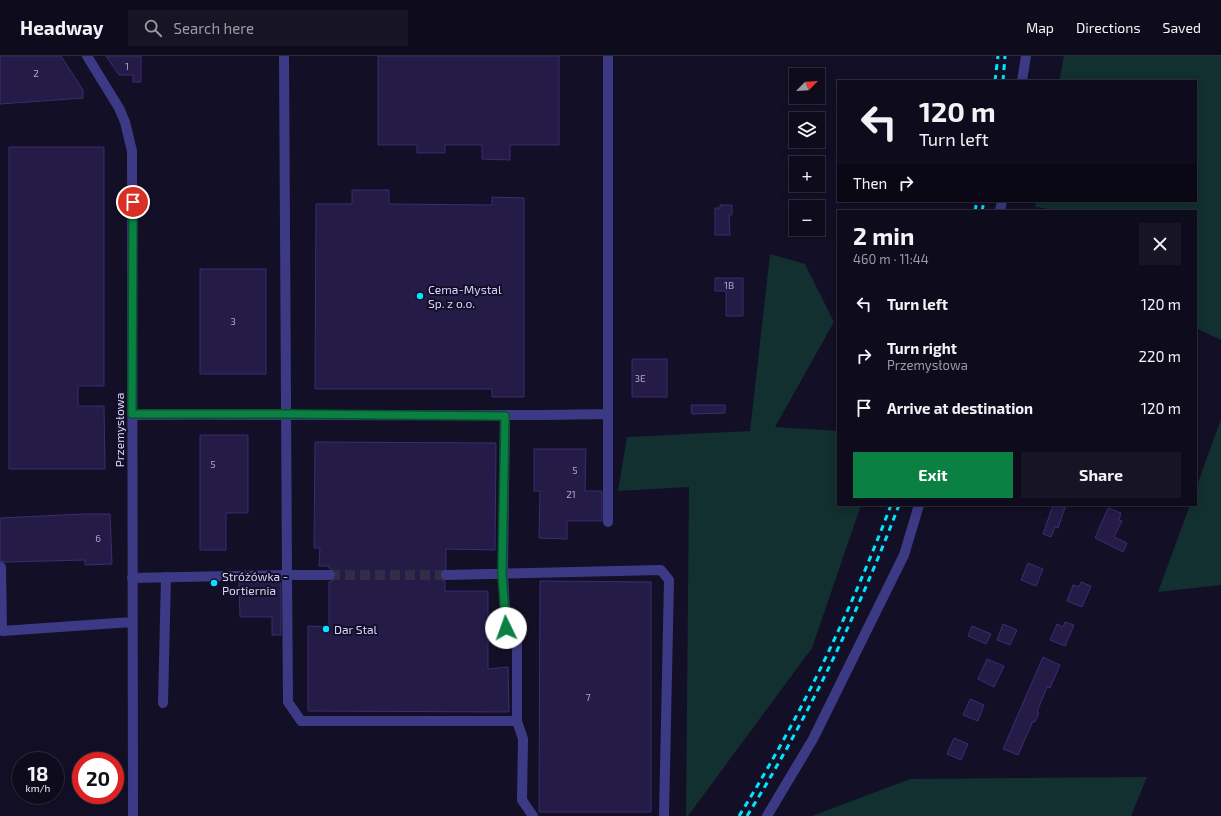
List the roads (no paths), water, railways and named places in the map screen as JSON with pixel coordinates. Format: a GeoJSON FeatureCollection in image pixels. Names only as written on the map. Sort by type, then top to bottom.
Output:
{"type":"FeatureCollection","features":[{"type":"Feature","properties":{"kind":"street","name":"Przemysłowa"},"geometry":{"type":"LineString","coordinates":[[87,56],[119,108],[125,122],[132,151],[133,816]]}},
{"type":"Feature","properties":{"kind":"street"},"geometry":{"type":"LineString","coordinates":[[284,56],[288,702],[301,721],[517,721]]}},
{"type":"Feature","properties":{"kind":"street"},"geometry":{"type":"LineString","coordinates":[[608,56],[608,522]]}},
{"type":"Feature","properties":{"kind":"street"},"geometry":{"type":"LineString","coordinates":[[1022,80],[1026,56]]}},
{"type":"Feature","properties":{"kind":"street"},"geometry":{"type":"LineString","coordinates":[[132,414],[505,416],[608,414]]}},
{"type":"Feature","properties":{"kind":"street"},"geometry":{"type":"LineString","coordinates":[[505,416],[502,574],[506,628],[517,642],[517,721],[523,739],[522,800],[534,816]]}},
{"type":"Feature","properties":{"kind":"street"},"geometry":{"type":"LineString","coordinates":[[767,816],[813,739],[904,554],[919,506]]}},
{"type":"Feature","properties":{"kind":"street"},"geometry":{"type":"LineString","coordinates":[[0,567],[2,631],[132,622]]}},
{"type":"Feature","properties":{"kind":"street"},"geometry":{"type":"LineString","coordinates":[[446,574],[661,570],[668,580],[664,816]]}},
{"type":"Feature","properties":{"kind":"street"},"geometry":{"type":"LineString","coordinates":[[132,578],[330,575]]}},
{"type":"Feature","properties":{"kind":"street"},"geometry":{"type":"LineString","coordinates":[[163,703],[166,578]]}},
{"type":"Feature","properties":{"kind":"tunnel"},"geometry":{"type":"LineString","coordinates":[[330,575],[446,575]]}},
{"type":"Feature","properties":{"kind":"railway"},"geometry":{"type":"LineString","coordinates":[[995,80],[998,56]]}},
{"type":"Feature","properties":{"kind":"railway"},"geometry":{"type":"LineString","coordinates":[[1003,80],[1005,56]]}},
{"type":"Feature","properties":{"kind":"railway"},"geometry":{"type":"LineString","coordinates":[[975,210],[977,202]]}},
{"type":"Feature","properties":{"kind":"railway"},"geometry":{"type":"LineString","coordinates":[[982,210],[984,202]]}},
{"type":"Feature","properties":{"kind":"railway"},"geometry":{"type":"LineString","coordinates":[[739,816],[783,741],[803,703],[859,585],[891,506]]}},
{"type":"Feature","properties":{"kind":"railway"},"geometry":{"type":"LineString","coordinates":[[747,816],[791,741],[811,703],[867,585],[899,506]]}},
{"type":"Feature","properties":{"kind":"place","name":"Cema-Mystal Sp. z o.o."},"geometry":{"type":"Point","coordinates":[420,296]}},
{"type":"Feature","properties":{"kind":"place","name":"Stróżówka - Portiernia"},"geometry":{"type":"Point","coordinates":[214,583]}},
{"type":"Feature","properties":{"kind":"place","name":"Dar Stal"},"geometry":{"type":"Point","coordinates":[326,629]}}]}
